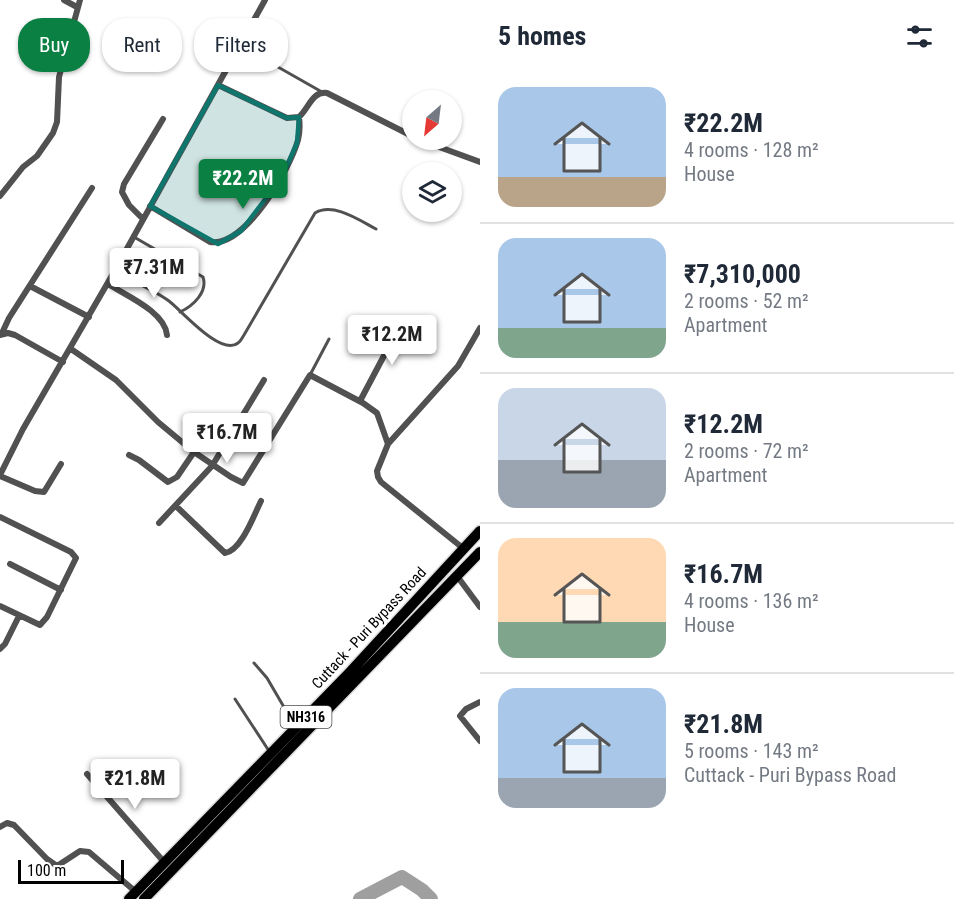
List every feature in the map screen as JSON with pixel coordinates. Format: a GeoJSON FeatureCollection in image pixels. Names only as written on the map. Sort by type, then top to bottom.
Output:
{"type":"FeatureCollection","features":[{"type":"Feature","properties":{"kind":"highway","name":"Cuttack - Puri Bypass Road"},"geometry":{"type":"LineString","coordinates":[[136,896],[164,862],[296,728],[480,531]]}},
{"type":"Feature","properties":{"kind":"highway","name":"Cuttack - Puri Bypass Road"},"geometry":{"type":"LineString","coordinates":[[136,896],[480,552]]}},
{"type":"Feature","properties":{"kind":"street"},"geometry":{"type":"LineString","coordinates":[[64,0],[77,7]]}},
{"type":"Feature","properties":{"kind":"street"},"geometry":{"type":"LineString","coordinates":[[0,196],[23,167],[37,156],[53,133],[57,122],[59,77],[80,0]]}},
{"type":"Feature","properties":{"kind":"street"},"geometry":{"type":"LineString","coordinates":[[255,18],[265,0]]}},
{"type":"Feature","properties":{"kind":"street"},"geometry":{"type":"LineString","coordinates":[[61,464],[44,492],[35,491],[0,476],[23,429],[108,284],[225,72]]}},
{"type":"Feature","properties":{"kind":"street"},"geometry":{"type":"LineString","coordinates":[[218,85],[287,118],[299,117]]}},
{"type":"Feature","properties":{"kind":"street"},"geometry":{"type":"LineString","coordinates":[[150,206],[210,243],[218,244],[227,241],[241,231],[262,208],[282,177],[297,143],[300,128],[299,117],[314,97],[323,93],[333,95],[402,131]]}},
{"type":"Feature","properties":{"kind":"street"},"geometry":{"type":"LineString","coordinates":[[143,219],[129,205],[122,192],[124,184],[163,119]]}},
{"type":"Feature","properties":{"kind":"street"},"geometry":{"type":"LineString","coordinates":[[450,150],[480,162]]}},
{"type":"Feature","properties":{"kind":"street"},"geometry":{"type":"LineString","coordinates":[[63,362],[15,335],[1,334],[92,188]]}},
{"type":"Feature","properties":{"kind":"street"},"geometry":{"type":"LineString","coordinates":[[108,284],[157,315],[164,322],[167,335]]}},
{"type":"Feature","properties":{"kind":"street"},"geometry":{"type":"LineString","coordinates":[[30,286],[89,317]]}},
{"type":"Feature","properties":{"kind":"street"},"geometry":{"type":"LineString","coordinates":[[464,549],[378,477],[379,463],[388,444],[458,366],[480,328]]}},
{"type":"Feature","properties":{"kind":"street"},"geometry":{"type":"LineString","coordinates":[[360,401],[387,350],[388,344],[380,336]]}},
{"type":"Feature","properties":{"kind":"street"},"geometry":{"type":"LineString","coordinates":[[71,349],[116,380],[158,422],[194,452],[212,466],[243,483],[310,375],[360,401],[377,413],[388,444]]}},
{"type":"Feature","properties":{"kind":"street"},"geometry":{"type":"LineString","coordinates":[[159,523],[212,466],[264,380]]}},
{"type":"Feature","properties":{"kind":"street"},"geometry":{"type":"LineString","coordinates":[[129,455],[168,482],[177,477],[194,452]]}},
{"type":"Feature","properties":{"kind":"street"},"geometry":{"type":"LineString","coordinates":[[176,506],[225,554],[233,550],[241,539],[261,501]]}},
{"type":"Feature","properties":{"kind":"street"},"geometry":{"type":"LineString","coordinates":[[0,517],[75,555],[75,561],[61,590],[40,625],[0,606]]}},
{"type":"Feature","properties":{"kind":"street"},"geometry":{"type":"LineString","coordinates":[[10,564],[61,590]]}},
{"type":"Feature","properties":{"kind":"street"},"geometry":{"type":"LineString","coordinates":[[457,576],[480,607]]}},
{"type":"Feature","properties":{"kind":"street"},"geometry":{"type":"LineString","coordinates":[[0,649],[5,644],[19,616]]}},
{"type":"Feature","properties":{"kind":"street"},"geometry":{"type":"LineString","coordinates":[[480,702],[462,712],[460,716],[480,741]]}},
{"type":"Feature","properties":{"kind":"street"},"geometry":{"type":"LineString","coordinates":[[87,774],[164,862]]}},
{"type":"Feature","properties":{"kind":"street"},"geometry":{"type":"LineString","coordinates":[[0,827],[8,823],[14,825],[47,859],[57,866],[80,851],[89,852],[136,896]]}},
{"type":"Feature","properties":{"kind":"lane"},"geometry":{"type":"LineString","coordinates":[[287,72],[323,93]]}},
{"type":"Feature","properties":{"kind":"lane"},"geometry":{"type":"LineString","coordinates":[[114,272],[169,301],[196,327],[219,342],[234,345],[244,335],[315,213],[321,209],[330,210],[348,215],[376,229]]}},
{"type":"Feature","properties":{"kind":"lane"},"geometry":{"type":"LineString","coordinates":[[134,237],[203,277],[204,286],[194,304],[180,312]]}},
{"type":"Feature","properties":{"kind":"lane"},"geometry":{"type":"LineString","coordinates":[[310,375],[329,339]]}},
{"type":"Feature","properties":{"kind":"lane"},"geometry":{"type":"LineString","coordinates":[[254,663],[267,678],[296,728]]}},
{"type":"Feature","properties":{"kind":"lane"},"geometry":{"type":"LineString","coordinates":[[235,699],[270,752]]}},
{"type":"Feature","properties":{"kind":"highlighted area"},"geometry":{"type":"Polygon","coordinates":[[[218,85],[287,118],[299,117],[297,143],[282,177],[241,231],[218,244],[150,206],[218,85]]]}},
{"type":"Feature","properties":{"kind":"waterway"},"geometry":{"type":"LineString","coordinates":[[360,899],[402,877],[431,899]]}}]}
